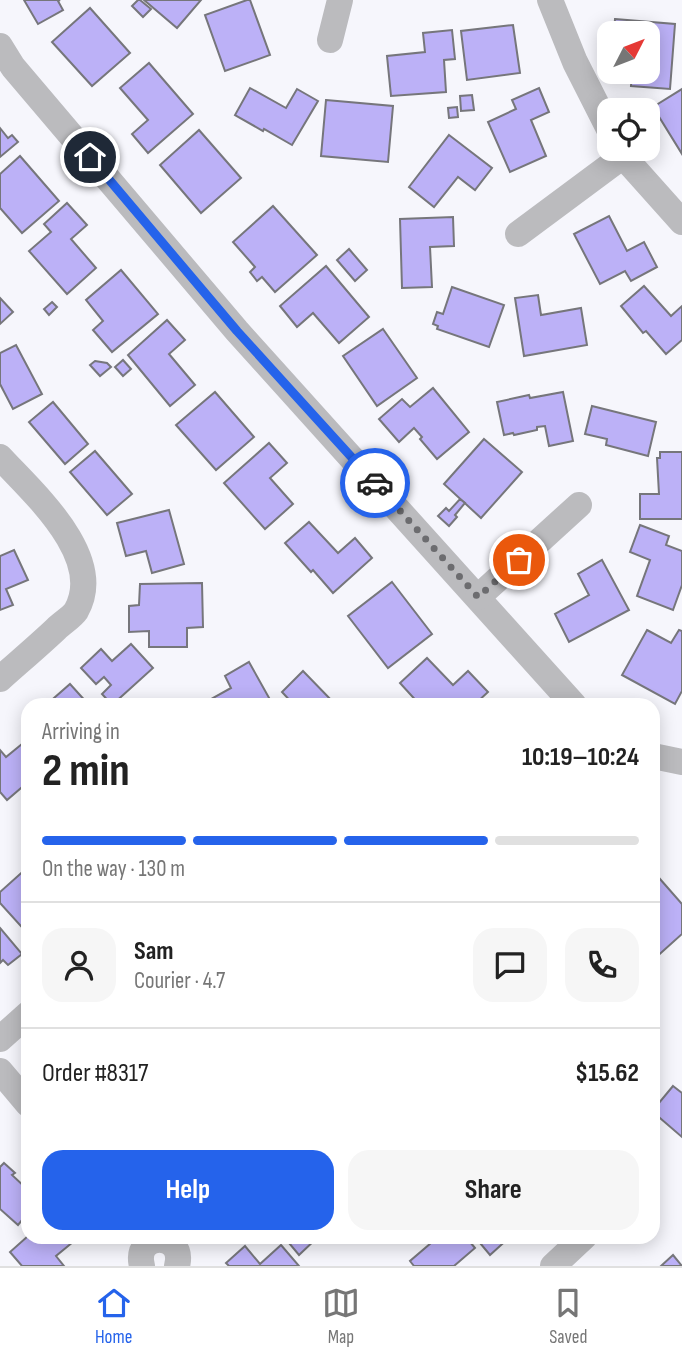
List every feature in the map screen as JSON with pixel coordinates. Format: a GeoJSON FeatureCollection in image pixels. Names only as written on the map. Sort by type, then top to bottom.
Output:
{"type":"FeatureCollection","features":[{"type":"Feature","properties":{"kind":"street"},"geometry":{"type":"LineString","coordinates":[[330,40],[340,0]]}},
{"type":"Feature","properties":{"kind":"street"},"geometry":{"type":"LineString","coordinates":[[550,0],[575,62],[597,105]]}},
{"type":"Feature","properties":{"kind":"street"},"geometry":{"type":"LineString","coordinates":[[0,46],[13,67],[237,331],[568,698]]}},
{"type":"Feature","properties":{"kind":"street"},"geometry":{"type":"LineString","coordinates":[[518,234],[611,161]]}},
{"type":"Feature","properties":{"kind":"street"},"geometry":{"type":"LineString","coordinates":[[630,161],[682,222]]}},
{"type":"Feature","properties":{"kind":"street"},"geometry":{"type":"LineString","coordinates":[[0,457],[62,526],[75,548],[83,571],[83,590],[76,611],[0,679]]}},
{"type":"Feature","properties":{"kind":"street"},"geometry":{"type":"LineString","coordinates":[[478,597],[579,505]]}},
{"type":"Feature","properties":{"kind":"street"},"geometry":{"type":"LineString","coordinates":[[660,758],[682,762]]}},
{"type":"Feature","properties":{"kind":"street"},"geometry":{"type":"LineString","coordinates":[[0,1039],[21,1020]]}},
{"type":"Feature","properties":{"kind":"street"},"geometry":{"type":"LineString","coordinates":[[0,1071],[21,1096]]}},
{"type":"Feature","properties":{"kind":"street"},"geometry":{"type":"LineString","coordinates":[[553,1266],[577,1244]]}},
{"type":"Feature","properties":{"kind":"building"},"geometry":{"type":"Polygon","coordinates":[[[24,0],[60,0],[58,1],[63,10],[38,24],[24,0]]]}},
{"type":"Feature","properties":{"kind":"building"},"geometry":{"type":"Polygon","coordinates":[[[138,0],[151,9],[143,17],[132,6],[138,0]]]}},
{"type":"Feature","properties":{"kind":"building"},"geometry":{"type":"Polygon","coordinates":[[[144,0],[201,0],[177,28],[144,0]]]}},
{"type":"Feature","properties":{"kind":"building"},"geometry":{"type":"Polygon","coordinates":[[[250,0],[270,55],[225,71],[205,15],[250,0]]]}},
{"type":"Feature","properties":{"kind":"building"},"geometry":{"type":"Polygon","coordinates":[[[90,8],[130,53],[92,86],[52,42],[90,8]]]}},
{"type":"Feature","properties":{"kind":"building"},"geometry":{"type":"Polygon","coordinates":[[[660,23],[675,24],[670,89],[631,86],[660,84],[660,23]]]}},
{"type":"Feature","properties":{"kind":"building"},"geometry":{"type":"Polygon","coordinates":[[[513,25],[520,73],[467,80],[461,31],[513,25]]]}},
{"type":"Feature","properties":{"kind":"building"},"geometry":{"type":"Polygon","coordinates":[[[452,30],[455,59],[444,60],[446,92],[391,96],[387,56],[425,52],[423,33],[452,30]]]}},
{"type":"Feature","properties":{"kind":"building"},"geometry":{"type":"Polygon","coordinates":[[[149,63],[193,114],[148,153],[132,134],[148,120],[120,88],[149,63]]]}},
{"type":"Feature","properties":{"kind":"building"},"geometry":{"type":"Polygon","coordinates":[[[250,88],[286,108],[297,89],[318,101],[292,145],[235,115],[250,88]]]}},
{"type":"Feature","properties":{"kind":"building"},"geometry":{"type":"Polygon","coordinates":[[[539,88],[549,112],[531,120],[546,156],[510,172],[488,122],[516,109],[512,100],[539,88]]]}},
{"type":"Feature","properties":{"kind":"building"},"geometry":{"type":"Polygon","coordinates":[[[682,89],[682,154],[660,118],[660,103],[682,89]]]}},
{"type":"Feature","properties":{"kind":"building"},"geometry":{"type":"Polygon","coordinates":[[[472,95],[474,110],[461,111],[460,96],[472,95]]]}},
{"type":"Feature","properties":{"kind":"building"},"geometry":{"type":"Polygon","coordinates":[[[326,100],[393,106],[388,162],[321,156],[326,100]]]}},
{"type":"Feature","properties":{"kind":"building"},"geometry":{"type":"Polygon","coordinates":[[[457,107],[458,117],[449,118],[448,108],[457,107]]]}},
{"type":"Feature","properties":{"kind":"building"},"geometry":{"type":"Polygon","coordinates":[[[0,128],[8,138],[12,135],[18,142],[0,157],[0,128]]]}},
{"type":"Feature","properties":{"kind":"building"},"geometry":{"type":"Polygon","coordinates":[[[199,130],[241,178],[201,213],[160,165],[199,130]]]}},
{"type":"Feature","properties":{"kind":"building"},"geometry":{"type":"Polygon","coordinates":[[[449,135],[492,168],[475,190],[458,177],[434,207],[409,187],[449,135]]]}},
{"type":"Feature","properties":{"kind":"building"},"geometry":{"type":"Polygon","coordinates":[[[20,156],[59,201],[22,233],[0,208],[0,174],[20,156]]]}},
{"type":"Feature","properties":{"kind":"building"},"geometry":{"type":"Polygon","coordinates":[[[67,203],[87,225],[71,239],[96,268],[67,294],[29,251],[51,232],[44,224],[67,203]]]}},
{"type":"Feature","properties":{"kind":"building"},"geometry":{"type":"Polygon","coordinates":[[[273,206],[317,255],[275,292],[262,277],[257,281],[250,272],[255,267],[233,242],[273,206]]]}},
{"type":"Feature","properties":{"kind":"building"},"geometry":{"type":"Polygon","coordinates":[[[609,216],[627,251],[644,242],[657,267],[631,281],[625,271],[600,284],[574,234],[609,216]]]}},
{"type":"Feature","properties":{"kind":"building"},"geometry":{"type":"Polygon","coordinates":[[[453,217],[454,246],[430,247],[432,287],[402,288],[400,219],[453,217]]]}},
{"type":"Feature","properties":{"kind":"building"},"geometry":{"type":"Polygon","coordinates":[[[349,249],[367,270],[355,281],[337,260],[349,249]]]}},
{"type":"Feature","properties":{"kind":"building"},"geometry":{"type":"Polygon","coordinates":[[[326,266],[369,317],[339,343],[313,313],[297,327],[280,306],[326,266]]]}},
{"type":"Feature","properties":{"kind":"building"},"geometry":{"type":"Polygon","coordinates":[[[121,270],[158,314],[112,352],[93,330],[103,321],[86,300],[121,270]]]}},
{"type":"Feature","properties":{"kind":"building"},"geometry":{"type":"Polygon","coordinates":[[[644,286],[671,316],[682,306],[682,340],[666,354],[646,331],[643,333],[621,306],[644,286]]]}},
{"type":"Feature","properties":{"kind":"building"},"geometry":{"type":"Polygon","coordinates":[[[452,287],[504,305],[489,347],[437,329],[438,326],[433,324],[437,312],[443,314],[452,287]]]}},
{"type":"Feature","properties":{"kind":"building"},"geometry":{"type":"Polygon","coordinates":[[[538,295],[541,315],[581,308],[587,345],[524,356],[515,298],[538,295]]]}},
{"type":"Feature","properties":{"kind":"building"},"geometry":{"type":"Polygon","coordinates":[[[0,298],[13,312],[0,324],[0,298]]]}},
{"type":"Feature","properties":{"kind":"building"},"geometry":{"type":"Polygon","coordinates":[[[52,302],[57,307],[49,315],[44,309],[52,302]]]}},
{"type":"Feature","properties":{"kind":"building"},"geometry":{"type":"Polygon","coordinates":[[[167,320],[185,340],[169,354],[195,385],[170,406],[128,355],[167,320]]]}},
{"type":"Feature","properties":{"kind":"building"},"geometry":{"type":"Polygon","coordinates":[[[383,329],[417,378],[377,406],[343,356],[383,329]]]}},
{"type":"Feature","properties":{"kind":"building"},"geometry":{"type":"Polygon","coordinates":[[[16,345],[42,394],[13,409],[0,384],[0,353],[16,345]]]}},
{"type":"Feature","properties":{"kind":"building"},"geometry":{"type":"Polygon","coordinates":[[[123,360],[131,369],[123,376],[115,367],[123,360]]]}},
{"type":"Feature","properties":{"kind":"building"},"geometry":{"type":"Polygon","coordinates":[[[95,361],[107,363],[111,367],[100,376],[90,365],[95,361]]]}},
{"type":"Feature","properties":{"kind":"building"},"geometry":{"type":"Polygon","coordinates":[[[433,388],[469,432],[437,459],[414,428],[399,442],[379,419],[402,399],[410,407],[433,388]]]}},
{"type":"Feature","properties":{"kind":"building"},"geometry":{"type":"Polygon","coordinates":[[[215,392],[254,437],[216,470],[176,425],[215,392]]]}},
{"type":"Feature","properties":{"kind":"building"},"geometry":{"type":"Polygon","coordinates":[[[563,392],[573,441],[549,446],[545,426],[537,427],[537,430],[504,435],[497,402],[529,395],[530,398],[563,392]]]}},
{"type":"Feature","properties":{"kind":"building"},"geometry":{"type":"Polygon","coordinates":[[[53,402],[88,444],[65,464],[29,422],[53,402]]]}},
{"type":"Feature","properties":{"kind":"building"},"geometry":{"type":"Polygon","coordinates":[[[592,406],[656,422],[648,456],[606,445],[607,439],[585,434],[592,406]]]}},
{"type":"Feature","properties":{"kind":"building"},"geometry":{"type":"Polygon","coordinates":[[[484,439],[522,472],[481,518],[444,484],[484,439]]]}},
{"type":"Feature","properties":{"kind":"building"},"geometry":{"type":"Polygon","coordinates":[[[269,443],[287,463],[270,478],[293,504],[265,529],[224,483],[269,443]]]}},
{"type":"Feature","properties":{"kind":"building"},"geometry":{"type":"Polygon","coordinates":[[[95,451],[132,494],[107,515],[70,472],[95,451]]]}},
{"type":"Feature","properties":{"kind":"building"},"geometry":{"type":"Polygon","coordinates":[[[660,452],[682,452],[682,519],[640,519],[640,494],[659,494],[657,458],[660,458],[660,452]]]}},
{"type":"Feature","properties":{"kind":"building"},"geometry":{"type":"Polygon","coordinates":[[[460,499],[465,503],[449,526],[438,516],[446,508],[449,511],[460,499]]]}},
{"type":"Feature","properties":{"kind":"building"},"geometry":{"type":"Polygon","coordinates":[[[169,510],[184,564],[152,573],[146,551],[126,556],[117,523],[169,510]]]}},
{"type":"Feature","properties":{"kind":"building"},"geometry":{"type":"Polygon","coordinates":[[[309,522],[338,553],[355,538],[372,558],[333,593],[285,543],[309,522]]]}},
{"type":"Feature","properties":{"kind":"building"},"geometry":{"type":"Polygon","coordinates":[[[640,525],[669,536],[666,545],[682,551],[682,585],[673,610],[637,596],[650,560],[630,552],[640,525]]]}},
{"type":"Feature","properties":{"kind":"building"},"geometry":{"type":"Polygon","coordinates":[[[14,550],[28,580],[6,589],[13,605],[0,610],[0,556],[14,550]]]}},
{"type":"Feature","properties":{"kind":"building"},"geometry":{"type":"Polygon","coordinates":[[[602,560],[629,610],[569,642],[555,614],[589,595],[578,574],[602,560]]]}},
{"type":"Feature","properties":{"kind":"building"},"geometry":{"type":"Polygon","coordinates":[[[392,582],[432,634],[388,668],[348,616],[392,582]]]}},
{"type":"Feature","properties":{"kind":"building"},"geometry":{"type":"Polygon","coordinates":[[[202,583],[203,627],[187,628],[187,647],[149,647],[149,631],[129,632],[129,606],[139,605],[140,584],[202,583]]]}},
{"type":"Feature","properties":{"kind":"building"},"geometry":{"type":"Polygon","coordinates":[[[647,630],[671,643],[679,630],[682,631],[682,691],[675,704],[622,675],[647,630]]]}},
{"type":"Feature","properties":{"kind":"building"},"geometry":{"type":"Polygon","coordinates":[[[131,644],[153,668],[120,698],[106,698],[102,694],[111,685],[104,677],[96,684],[81,668],[101,649],[112,661],[131,644]]]}},
{"type":"Feature","properties":{"kind":"building"},"geometry":{"type":"Polygon","coordinates":[[[427,658],[453,685],[468,671],[488,692],[482,698],[414,698],[400,683],[427,658]]]}},
{"type":"Feature","properties":{"kind":"building"},"geometry":{"type":"Polygon","coordinates":[[[249,662],[269,698],[213,698],[231,688],[225,676],[249,662]]]}},
{"type":"Feature","properties":{"kind":"building"},"geometry":{"type":"Polygon","coordinates":[[[303,671],[329,698],[288,698],[282,692],[303,671]]]}},
{"type":"Feature","properties":{"kind":"building"},"geometry":{"type":"Polygon","coordinates":[[[70,684],[83,698],[54,698],[70,684]]]}},
{"type":"Feature","properties":{"kind":"building"},"geometry":{"type":"Polygon","coordinates":[[[21,745],[21,788],[7,800],[0,792],[0,750],[6,757],[21,745]]]}},
{"type":"Feature","properties":{"kind":"building"},"geometry":{"type":"Polygon","coordinates":[[[21,873],[21,926],[0,903],[0,892],[21,873]]]}},
{"type":"Feature","properties":{"kind":"building"},"geometry":{"type":"Polygon","coordinates":[[[660,879],[682,904],[682,934],[660,954],[660,879]]]}},
{"type":"Feature","properties":{"kind":"building"},"geometry":{"type":"Polygon","coordinates":[[[0,928],[21,955],[8,965],[3,960],[0,963],[0,928]]]}},
{"type":"Feature","properties":{"kind":"building"},"geometry":{"type":"Polygon","coordinates":[[[673,1086],[682,1093],[682,1137],[660,1118],[660,1102],[673,1086]]]}},
{"type":"Feature","properties":{"kind":"building"},"geometry":{"type":"Polygon","coordinates":[[[4,1163],[21,1183],[21,1221],[18,1225],[0,1209],[0,1167],[4,1163]]]}},
{"type":"Feature","properties":{"kind":"building"},"geometry":{"type":"Polygon","coordinates":[[[21,1242],[71,1244],[56,1256],[64,1266],[22,1266],[10,1252],[21,1242]]]}},
{"type":"Feature","properties":{"kind":"building"},"geometry":{"type":"Polygon","coordinates":[[[290,1244],[311,1244],[299,1255],[290,1244]]]}},
{"type":"Feature","properties":{"kind":"building"},"geometry":{"type":"Polygon","coordinates":[[[430,1244],[472,1244],[475,1248],[454,1266],[414,1266],[410,1261],[430,1244]]]}},
{"type":"Feature","properties":{"kind":"building"},"geometry":{"type":"Polygon","coordinates":[[[481,1244],[502,1244],[490,1255],[481,1244]]]}},
{"type":"Feature","properties":{"kind":"building"},"geometry":{"type":"Polygon","coordinates":[[[281,1245],[299,1266],[229,1266],[226,1263],[245,1246],[260,1264],[281,1245]]]}},
{"type":"Feature","properties":{"kind":"building"},"geometry":{"type":"Polygon","coordinates":[[[673,1255],[682,1266],[661,1266],[673,1255]]]}},
{"type":"Feature","properties":{"kind":"way so far"},"geometry":{"type":"LineString","coordinates":[[375,483],[478,597],[519,560]]}},
{"type":"Feature","properties":{"kind":"route"},"geometry":{"type":"LineString","coordinates":[[90,157],[237,331],[375,483]]}}]}
